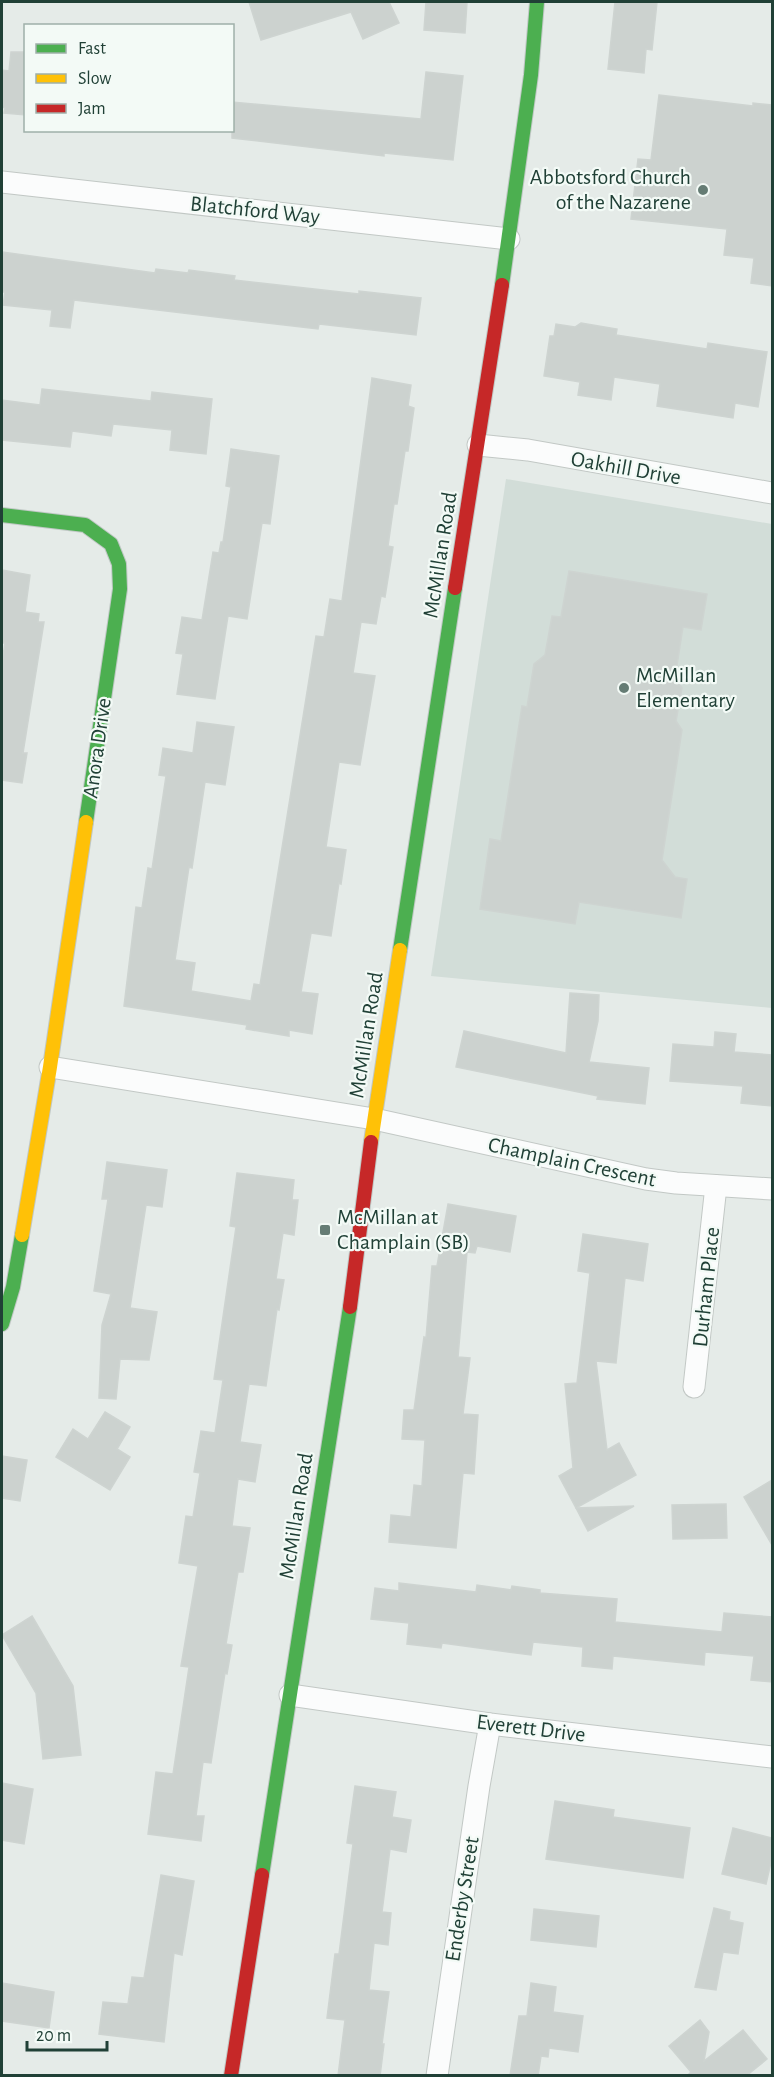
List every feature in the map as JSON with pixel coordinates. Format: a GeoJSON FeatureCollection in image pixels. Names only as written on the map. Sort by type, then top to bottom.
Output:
{"type":"FeatureCollection","features":[{"type":"Feature","properties":{"kind":"street","name":"McMillan Road"},"geometry":{"type":"LineString","coordinates":[[231,2076],[351,1302],[374,1119],[509,239],[531,75],[537,2]]}},
{"type":"Feature","properties":{"kind":"street","name":"Blatchford Way"},"geometry":{"type":"LineString","coordinates":[[2,182],[509,239]]}},
{"type":"Feature","properties":{"kind":"street","name":"Oakhill Drive"},"geometry":{"type":"LineString","coordinates":[[478,445],[528,450],[772,493]]}},
{"type":"Feature","properties":{"kind":"street","name":"Anora Drive"},"geometry":{"type":"LineString","coordinates":[[2,515],[85,525],[111,543],[118,564],[120,589],[50,1067],[13,1287],[2,1324]]}},
{"type":"Feature","properties":{"kind":"street"},"geometry":{"type":"LineString","coordinates":[[50,1067],[374,1119]]}},
{"type":"Feature","properties":{"kind":"street","name":"Champlain Crescent"},"geometry":{"type":"LineString","coordinates":[[374,1119],[646,1179],[772,1189]]}},
{"type":"Feature","properties":{"kind":"street","name":"Durham Place"},"geometry":{"type":"LineString","coordinates":[[694,1387],[716,1186]]}},
{"type":"Feature","properties":{"kind":"street","name":"Everett Drive"},"geometry":{"type":"LineString","coordinates":[[290,1695],[489,1724],[772,1756]]}},
{"type":"Feature","properties":{"kind":"street","name":"Enderby Street"},"geometry":{"type":"LineString","coordinates":[[436,2076],[489,1724]]}},
{"type":"Feature","properties":{"kind":"shaded area","name":"McMillan Elementary"},"geometry":{"type":"Polygon","coordinates":[[[506,479],[772,524],[772,1008],[431,976],[506,479]]]}},
{"type":"Feature","properties":{"kind":"building"},"geometry":{"type":"Polygon","coordinates":[[[249,2],[389,2],[399,23],[363,39],[351,12],[261,40],[249,2]]]}},
{"type":"Feature","properties":{"kind":"building"},"geometry":{"type":"Polygon","coordinates":[[[426,2],[467,2],[465,33],[424,30],[426,2]]]}},
{"type":"Feature","properties":{"kind":"building"},"geometry":{"type":"Polygon","coordinates":[[[615,2],[657,2],[652,50],[646,49],[644,73],[608,69],[615,2]]]}},
{"type":"Feature","properties":{"kind":"building"},"geometry":{"type":"Polygon","coordinates":[[[11,52],[24,52],[24,115],[4,113],[2,70],[9,71],[11,52]]]}},
{"type":"Feature","properties":{"kind":"building"},"geometry":{"type":"Polygon","coordinates":[[[426,72],[463,76],[453,160],[384,153],[384,156],[232,138],[234,102],[421,119],[426,72]]]}},
{"type":"Feature","properties":{"kind":"building","name":"Abbotsford Church of the Nazarene"},"geometry":{"type":"Polygon","coordinates":[[[659,95],[753,106],[753,103],[772,105],[772,286],[751,283],[754,258],[724,255],[727,229],[631,219],[638,159],[651,160],[659,95]]]}},
{"type":"Feature","properties":{"kind":"building"},"geometry":{"type":"Polygon","coordinates":[[[2,252],[155,273],[156,269],[188,273],[189,270],[235,276],[234,280],[359,294],[359,291],[421,298],[416,335],[319,324],[318,329],[74,300],[70,328],[50,326],[52,310],[3,305],[5,292],[2,292],[2,252]]]}},
{"type":"Feature","properties":{"kind":"building"},"geometry":{"type":"Polygon","coordinates":[[[581,323],[617,329],[616,335],[707,349],[708,343],[767,352],[758,407],[735,403],[733,418],[657,406],[660,384],[614,377],[611,400],[578,395],[580,382],[544,376],[550,336],[554,336],[556,324],[575,327],[581,323]]]}},
{"type":"Feature","properties":{"kind":"building"},"geometry":{"type":"Polygon","coordinates":[[[372,378],[411,385],[408,406],[414,408],[397,504],[394,504],[388,546],[393,547],[385,597],[381,596],[376,624],[361,622],[353,673],[375,676],[360,765],[339,762],[326,847],[346,850],[331,936],[311,933],[301,992],[318,994],[312,1034],[289,1030],[289,1036],[246,1029],[247,1025],[124,1006],[136,907],[142,908],[148,868],[152,869],[166,776],[159,775],[163,748],[193,753],[197,722],[234,727],[225,785],[205,782],[175,960],[195,963],[191,991],[251,1001],[254,984],[260,985],[316,636],[324,637],[330,599],[342,601],[372,378]]]}},
{"type":"Feature","properties":{"kind":"building"},"geometry":{"type":"Polygon","coordinates":[[[42,389],[151,401],[152,392],[212,399],[206,454],[170,450],[172,430],[113,424],[111,436],[72,431],[70,447],[2,440],[2,400],[40,405],[42,389]]]}},
{"type":"Feature","properties":{"kind":"building"},"geometry":{"type":"Polygon","coordinates":[[[231,449],[279,456],[270,524],[262,523],[247,619],[228,616],[215,699],[177,694],[183,654],[176,653],[182,617],[202,620],[213,552],[219,553],[221,542],[223,542],[231,487],[226,486],[231,449]]]}},
{"type":"Feature","properties":{"kind":"building"},"geometry":{"type":"Polygon","coordinates":[[[2,570],[30,575],[25,612],[39,614],[38,622],[44,622],[23,753],[27,753],[22,783],[2,780],[2,662],[5,643],[2,643],[2,570]]]}},
{"type":"Feature","properties":{"kind":"building"},"geometry":{"type":"Polygon","coordinates":[[[569,571],[707,594],[701,630],[683,627],[675,678],[682,688],[676,721],[682,730],[662,860],[675,877],[687,879],[681,918],[579,902],[575,924],[480,909],[490,839],[501,841],[522,706],[527,707],[534,664],[545,655],[552,616],[561,617],[569,571]]]}},
{"type":"Feature","properties":{"kind":"building"},"geometry":{"type":"Polygon","coordinates":[[[570,993],[599,995],[598,1021],[589,1062],[649,1068],[645,1104],[597,1099],[598,1096],[456,1067],[464,1031],[566,1053],[570,993]]]}},
{"type":"Feature","properties":{"kind":"building"},"geometry":{"type":"Polygon","coordinates":[[[715,1032],[736,1034],[734,1052],[772,1055],[772,1106],[741,1103],[743,1086],[670,1081],[673,1044],[714,1047],[715,1032]]]}},
{"type":"Feature","properties":{"kind":"building"},"geometry":{"type":"Polygon","coordinates":[[[107,1162],[167,1170],[162,1207],[146,1205],[130,1308],[157,1312],[149,1360],[120,1359],[116,1399],[99,1398],[102,1325],[111,1294],[94,1291],[108,1199],[102,1199],[107,1162]]]}},
{"type":"Feature","properties":{"kind":"building"},"geometry":{"type":"Polygon","coordinates":[[[237,1173],[294,1180],[292,1200],[298,1200],[294,1235],[283,1233],[276,1279],[284,1280],[279,1310],[277,1309],[266,1386],[249,1384],[240,1442],[261,1445],[255,1482],[238,1479],[232,1526],[250,1528],[243,1572],[238,1572],[226,1644],[232,1645],[227,1674],[225,1673],[211,1763],[203,1762],[196,1816],[204,1816],[201,1841],[148,1834],[156,1772],[173,1774],[189,1667],[181,1666],[198,1566],[179,1563],[186,1516],[193,1517],[200,1473],[194,1472],[201,1431],[215,1433],[223,1380],[214,1379],[236,1227],[230,1226],[237,1173]]]}},
{"type":"Feature","properties":{"kind":"building"},"geometry":{"type":"Polygon","coordinates":[[[448,1204],[516,1216],[510,1252],[477,1246],[475,1253],[467,1252],[458,1357],[470,1358],[463,1414],[478,1415],[474,1474],[463,1473],[456,1548],[389,1542],[391,1515],[411,1517],[414,1485],[422,1486],[425,1440],[402,1439],[404,1410],[414,1410],[424,1337],[426,1338],[432,1266],[437,1266],[448,1204]]]}},
{"type":"Feature","properties":{"kind":"building"},"geometry":{"type":"Polygon","coordinates":[[[583,1234],[648,1244],[643,1281],[625,1278],[616,1363],[596,1361],[607,1450],[619,1443],[636,1475],[576,1508],[559,1476],[573,1468],[565,1384],[577,1383],[590,1273],[578,1271],[583,1234]]]}},
{"type":"Feature","properties":{"kind":"building"},"geometry":{"type":"Polygon","coordinates":[[[105,1412],[130,1427],[117,1449],[130,1457],[110,1490],[56,1457],[73,1429],[88,1439],[105,1412]]]}},
{"type":"Feature","properties":{"kind":"building"},"geometry":{"type":"Polygon","coordinates":[[[2,1456],[27,1460],[20,1501],[2,1498],[2,1456]]]}},
{"type":"Feature","properties":{"kind":"building"},"geometry":{"type":"Polygon","coordinates":[[[772,1480],[772,1545],[744,1497],[772,1480]]]}},
{"type":"Feature","properties":{"kind":"building"},"geometry":{"type":"Polygon","coordinates":[[[726,1504],[727,1538],[673,1539],[672,1505],[726,1504]]]}},
{"type":"Feature","properties":{"kind":"building"},"geometry":{"type":"Polygon","coordinates":[[[634,1506],[588,1531],[576,1508],[634,1506]]]}},
{"type":"Feature","properties":{"kind":"building"},"geometry":{"type":"Polygon","coordinates":[[[399,1583],[476,1592],[477,1585],[511,1590],[512,1586],[540,1590],[540,1593],[617,1599],[615,1622],[722,1632],[724,1613],[772,1617],[772,1682],[751,1680],[754,1656],[705,1652],[704,1665],[613,1656],[612,1669],[582,1666],[583,1647],[533,1642],[531,1655],[442,1643],[441,1648],[407,1644],[409,1623],[371,1619],[375,1588],[399,1591],[399,1583]]]}},
{"type":"Feature","properties":{"kind":"building"},"geometry":{"type":"Polygon","coordinates":[[[32,1616],[73,1686],[81,1755],[43,1759],[36,1693],[2,1635],[32,1616]]]}},
{"type":"Feature","properties":{"kind":"building"},"geometry":{"type":"Polygon","coordinates":[[[2,1783],[33,1789],[24,1844],[2,1840],[2,1783]]]}},
{"type":"Feature","properties":{"kind":"building"},"geometry":{"type":"Polygon","coordinates":[[[355,1786],[396,1792],[392,1817],[411,1820],[406,1852],[390,1849],[382,1912],[391,1913],[388,1945],[374,1943],[369,1990],[389,1992],[380,2076],[338,2076],[345,2020],[327,2018],[335,1954],[339,1954],[353,1844],[347,1843],[355,1786]]]}},
{"type":"Feature","properties":{"kind":"building"},"geometry":{"type":"Polygon","coordinates":[[[555,1801],[614,1810],[613,1817],[690,1828],[683,1878],[546,1859],[555,1801]]]}},
{"type":"Feature","properties":{"kind":"building"},"geometry":{"type":"Polygon","coordinates":[[[733,1828],[772,1838],[772,1858],[766,1884],[722,1874],[733,1828]]]}},
{"type":"Feature","properties":{"kind":"building"},"geometry":{"type":"Polygon","coordinates":[[[161,1875],[194,1881],[182,1955],[174,1953],[164,2042],[99,2034],[103,2002],[128,2004],[132,1977],[144,1978],[161,1875]]]}},
{"type":"Feature","properties":{"kind":"building"},"geometry":{"type":"Polygon","coordinates":[[[714,1908],[730,1912],[729,1920],[743,1923],[738,1954],[723,1952],[716,1990],[695,1987],[714,1908]]]}},
{"type":"Feature","properties":{"kind":"building"},"geometry":{"type":"Polygon","coordinates":[[[534,1909],[599,1916],[596,1947],[531,1940],[534,1909]]]}},
{"type":"Feature","properties":{"kind":"building"},"geometry":{"type":"Polygon","coordinates":[[[2,1983],[54,1992],[49,2028],[2,2021],[2,1983]]]}},
{"type":"Feature","properties":{"kind":"building"},"geometry":{"type":"Polygon","coordinates":[[[531,1983],[556,1987],[553,2012],[583,2016],[578,2052],[549,2048],[548,2057],[541,2056],[538,2076],[510,2076],[519,2016],[527,2016],[531,1983]]]}},
{"type":"Feature","properties":{"kind":"building"},"geometry":{"type":"Polygon","coordinates":[[[700,2020],[709,2032],[704,2061],[743,2030],[767,2059],[746,2076],[687,2076],[691,2072],[669,2046],[700,2020]]]}},
{"type":"Feature","properties":{"kind":"traffic: fast"},"geometry":{"type":"LineString","coordinates":[[502,285],[531,75],[537,2]]}},
{"type":"Feature","properties":{"kind":"traffic: fast"},"geometry":{"type":"LineString","coordinates":[[2,515],[85,525],[111,544],[119,564],[120,589],[86,822]]}},
{"type":"Feature","properties":{"kind":"traffic: fast"},"geometry":{"type":"LineString","coordinates":[[400,950],[455,588]]}},
{"type":"Feature","properties":{"kind":"traffic: fast"},"geometry":{"type":"LineString","coordinates":[[2,1324],[13,1287],[22,1235]]}},
{"type":"Feature","properties":{"kind":"traffic: fast"},"geometry":{"type":"LineString","coordinates":[[262,1875],[350,1307]]}},
{"type":"Feature","properties":{"kind":"traffic: slow"},"geometry":{"type":"LineString","coordinates":[[22,1235],[50,1067],[86,822]]}},
{"type":"Feature","properties":{"kind":"traffic: slow"},"geometry":{"type":"LineString","coordinates":[[371,1142],[400,950]]}},
{"type":"Feature","properties":{"kind":"traffic: jam"},"geometry":{"type":"LineString","coordinates":[[455,588],[502,285]]}},
{"type":"Feature","properties":{"kind":"traffic: jam"},"geometry":{"type":"LineString","coordinates":[[350,1307],[371,1142]]}},
{"type":"Feature","properties":{"kind":"traffic: jam"},"geometry":{"type":"LineString","coordinates":[[231,2076],[262,1875]]}},
{"type":"Feature","properties":{"kind":"place","name":"Abbotsford Church of the Nazarene"},"geometry":{"type":"Point","coordinates":[703,190]}},
{"type":"Feature","properties":{"kind":"place","name":"McMillan Elementary"},"geometry":{"type":"Point","coordinates":[624,688]}},
{"type":"Feature","properties":{"kind":"place","name":"McMillan at Champlain (SB)"},"geometry":{"type":"Point","coordinates":[325,1230]}}]}
